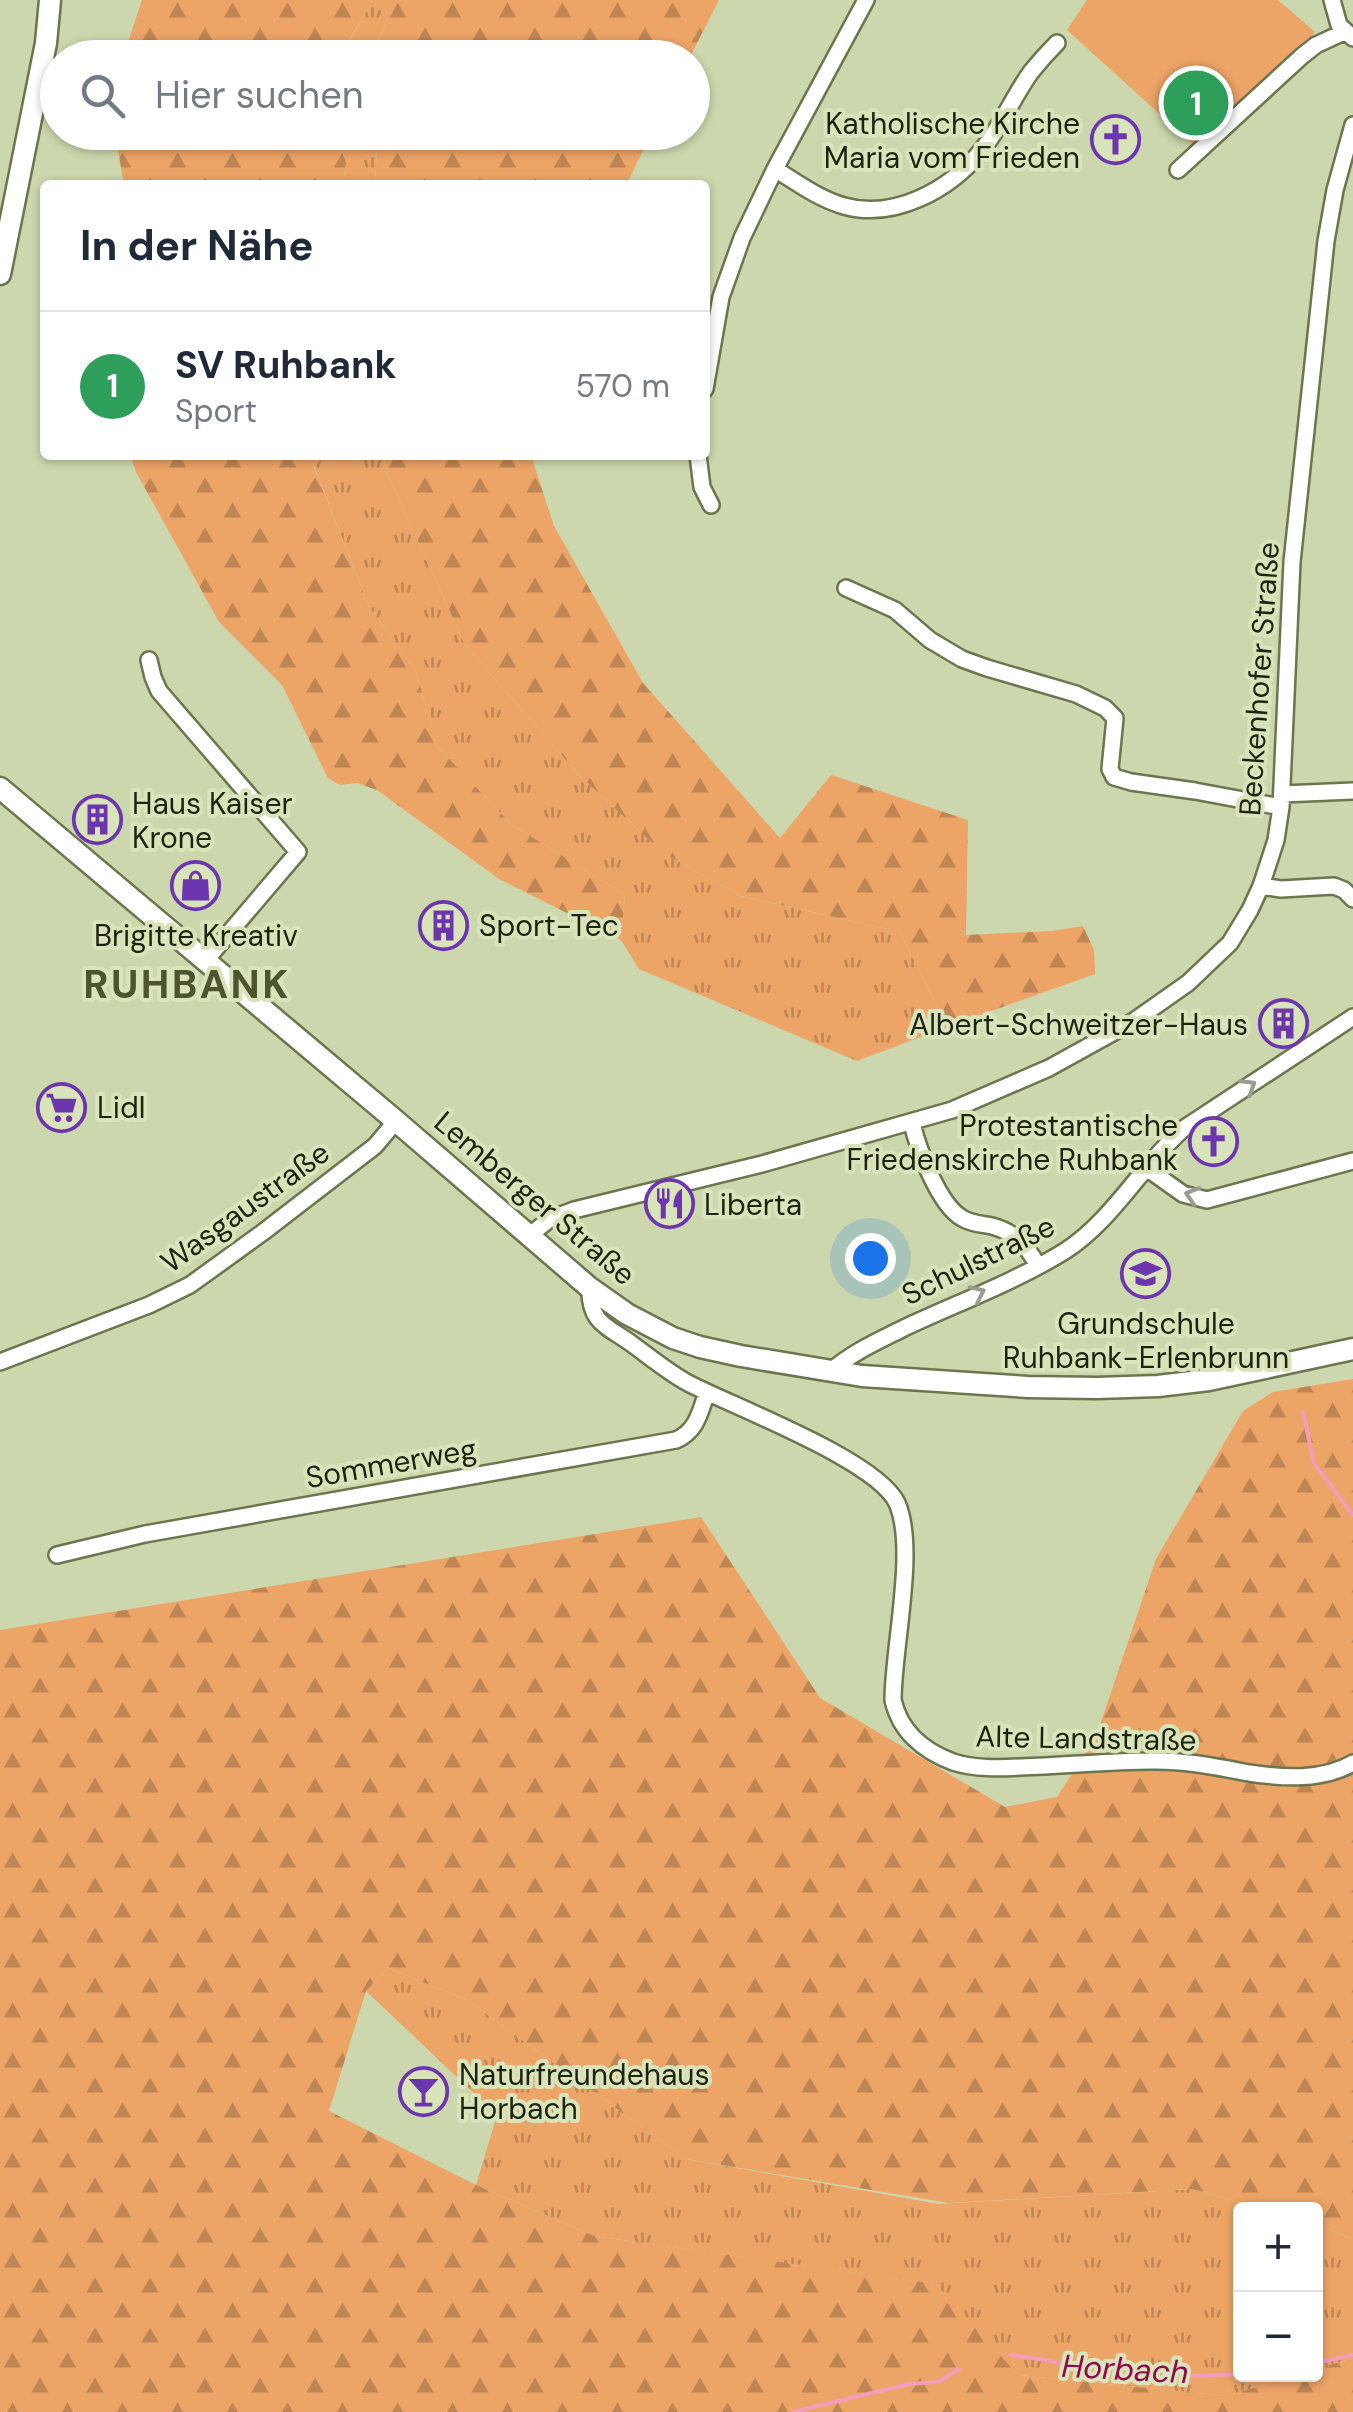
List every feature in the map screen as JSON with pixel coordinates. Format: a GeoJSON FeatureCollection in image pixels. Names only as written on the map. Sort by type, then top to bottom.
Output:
{"type":"FeatureCollection","features":[{"type":"Feature","properties":{"kind":"main road"},"geometry":{"type":"LineString","coordinates":[[46,40],[50,0]]}},
{"type":"Feature","properties":{"kind":"main road"},"geometry":{"type":"LineString","coordinates":[[0,274],[40,78]]}},
{"type":"Feature","properties":{"kind":"main road","name":"Lemberger Straße"},"geometry":{"type":"LineString","coordinates":[[0,788],[590,1288],[648,1327],[700,1347],[831,1371],[1028,1386],[1158,1386],[1240,1374],[1353,1349]]}},
{"type":"Feature","properties":{"kind":"street"},"geometry":{"type":"LineString","coordinates":[[710,360],[727,278],[742,238],[866,0]]}},
{"type":"Feature","properties":{"kind":"street"},"geometry":{"type":"LineString","coordinates":[[1178,170],[1286,68],[1316,45],[1349,35],[1339,25],[1332,0]]}},
{"type":"Feature","properties":{"kind":"street"},"geometry":{"type":"LineString","coordinates":[[775,169],[842,206],[874,210],[905,205],[971,163],[1032,71],[1057,43]]}},
{"type":"Feature","properties":{"kind":"street","name":"Beckenhofer Straße"},"geometry":{"type":"LineString","coordinates":[[530,1235],[550,1219],[574,1210],[952,1110],[1090,1046],[1188,983],[1230,943],[1261,886],[1276,840],[1292,562],[1326,241],[1353,125]]}},
{"type":"Feature","properties":{"kind":"street"},"geometry":{"type":"LineString","coordinates":[[699,460],[702,486],[711,504]]}},
{"type":"Feature","properties":{"kind":"street"},"geometry":{"type":"LineString","coordinates":[[846,588],[895,610],[930,640],[962,659],[1076,694],[1105,708],[1115,718],[1110,768],[1114,777],[1281,801],[1353,792]]}},
{"type":"Feature","properties":{"kind":"street"},"geometry":{"type":"LineString","coordinates":[[149,660],[160,692],[298,852],[206,960]]}},
{"type":"Feature","properties":{"kind":"street"},"geometry":{"type":"LineString","coordinates":[[1261,886],[1334,886],[1353,899]]}},
{"type":"Feature","properties":{"kind":"street","name":"Schulstraße"},"geometry":{"type":"LineString","coordinates":[[831,1371],[859,1350],[1068,1249],[1091,1232],[1145,1166],[1183,1128],[1353,1017]]}},
{"type":"Feature","properties":{"kind":"street","name":"Wasgaustraße"},"geometry":{"type":"LineString","coordinates":[[0,1362],[149,1306],[190,1285],[375,1146],[396,1121]]}},
{"type":"Feature","properties":{"kind":"street"},"geometry":{"type":"LineString","coordinates":[[912,1123],[935,1182],[954,1212],[968,1221],[1016,1237],[1038,1266]]}},
{"type":"Feature","properties":{"kind":"street"},"geometry":{"type":"LineString","coordinates":[[1145,1166],[1182,1194],[1208,1200],[1353,1160]]}},
{"type":"Feature","properties":{"kind":"street","name":"Alte Landstraße"},"geometry":{"type":"LineString","coordinates":[[590,1288],[591,1308],[602,1325],[670,1372],[845,1459],[873,1477],[894,1498],[903,1524],[904,1562],[893,1700],[904,1728],[936,1755],[979,1767],[1152,1760],[1289,1777],[1345,1768],[1353,1762]]}},
{"type":"Feature","properties":{"kind":"street","name":"Sommerweg"},"geometry":{"type":"LineString","coordinates":[[57,1556],[145,1534],[676,1440],[695,1428],[708,1392]]}},
{"type":"Feature","properties":{"kind":"green space"},"geometry":{"type":"Polygon","coordinates":[[[142,0],[373,0],[349,40],[129,40],[142,0]]]}},
{"type":"Feature","properties":{"kind":"green space"},"geometry":{"type":"Polygon","coordinates":[[[373,0],[399,0],[378,40],[350,40],[373,0]]]}},
{"type":"Feature","properties":{"kind":"green space"},"geometry":{"type":"Polygon","coordinates":[[[399,0],[719,0],[699,40],[378,40],[399,0]]]}},
{"type":"Feature","properties":{"kind":"green space"},"geometry":{"type":"Polygon","coordinates":[[[1087,0],[1278,0],[1315,32],[1197,148],[1067,30],[1087,0]]]}},
{"type":"Feature","properties":{"kind":"green space"},"geometry":{"type":"Polygon","coordinates":[[[118,150],[342,150],[346,163],[344,180],[123,180],[118,150]]]}},
{"type":"Feature","properties":{"kind":"green space"},"geometry":{"type":"Polygon","coordinates":[[[342,150],[377,150],[375,180],[344,180],[346,163],[342,150]]]}},
{"type":"Feature","properties":{"kind":"green space"},"geometry":{"type":"Polygon","coordinates":[[[377,150],[644,150],[628,180],[375,180],[377,150]]]}},
{"type":"Feature","properties":{"kind":"green space"},"geometry":{"type":"Polygon","coordinates":[[[132,460],[320,460],[314,467],[369,607],[416,671],[437,746],[511,824],[625,895],[621,940],[499,879],[377,790],[357,783],[340,785],[328,778],[282,685],[219,622],[132,460]]]}},
{"type":"Feature","properties":{"kind":"green space"},"geometry":{"type":"Polygon","coordinates":[[[320,460],[384,460],[465,645],[579,775],[663,853],[741,896],[900,932],[947,1027],[857,1061],[639,969],[621,940],[625,895],[511,824],[437,746],[416,671],[369,607],[314,466],[320,460]]]}},
{"type":"Feature","properties":{"kind":"green space"},"geometry":{"type":"Polygon","coordinates":[[[384,460],[533,460],[554,526],[643,683],[780,838],[831,775],[968,820],[966,935],[1083,926],[1094,950],[1095,974],[947,1027],[900,932],[741,896],[663,853],[579,775],[465,645],[384,460]]]}},
{"type":"Feature","properties":{"kind":"green space"},"geometry":{"type":"Polygon","coordinates":[[[1353,1379],[1353,2239],[1323,2228],[1323,2202],[1238,2202],[1192,2189],[949,2203],[686,2159],[469,2001],[388,1968],[366,1991],[329,2111],[476,2185],[594,2236],[936,2284],[1018,2375],[1226,2396],[1274,2382],[1323,2382],[1323,2367],[1353,2358],[1353,2412],[0,2412],[0,1630],[701,1517],[820,1698],[1005,1807],[1057,1797],[1096,1737],[1156,1559],[1243,1411],[1273,1392],[1353,1379]]]}},
{"type":"Feature","properties":{"kind":"green space"},"geometry":{"type":"Polygon","coordinates":[[[388,1968],[469,2001],[686,2159],[939,2204],[1192,2189],[1238,2202],[1233,2202],[1233,2382],[1274,2382],[1226,2396],[1018,2375],[935,2284],[594,2236],[476,2185],[497,2115],[366,1991],[388,1968]]]}},
{"type":"Feature","properties":{"kind":"green space"},"geometry":{"type":"Polygon","coordinates":[[[1323,2228],[1353,2239],[1353,2358],[1323,2367],[1323,2228]]]}},
{"type":"Feature","properties":{"kind":"waterway"},"geometry":{"type":"LineString","coordinates":[[1303,1412],[1314,1463],[1353,1515]]}},
{"type":"Feature","properties":{"kind":"waterway","name":"Horbach"},"geometry":{"type":"LineString","coordinates":[[1010,2355],[1053,2361],[1080,2373],[1233,2374]]}},
{"type":"Feature","properties":{"kind":"waterway","name":"Horbach"},"geometry":{"type":"LineString","coordinates":[[1323,2361],[1353,2355]]}},
{"type":"Feature","properties":{"kind":"waterway","name":"Horbach"},"geometry":{"type":"LineString","coordinates":[[793,2412],[909,2384],[938,2382],[959,2369]]}},
{"type":"Feature","properties":{"kind":"place","name":"SV Ruhbank"},"geometry":{"type":"Point","coordinates":[1196,103]}},
{"type":"Feature","properties":{"kind":"place","name":"Katholische Kirche Maria vom Frieden"},"geometry":{"type":"Point","coordinates":[1115,140]}},
{"type":"Feature","properties":{"kind":"place","name":"Haus Kaiser Krone"},"geometry":{"type":"Point","coordinates":[97,820]}},
{"type":"Feature","properties":{"kind":"place","name":"Brigitte Kreativ"},"geometry":{"type":"Point","coordinates":[196,886]}},
{"type":"Feature","properties":{"kind":"place","name":"Sport-Tec"},"geometry":{"type":"Point","coordinates":[444,925]}},
{"type":"Feature","properties":{"kind":"place","name":"Albert-Schweitzer-Haus"},"geometry":{"type":"Point","coordinates":[1283,1024]}},
{"type":"Feature","properties":{"kind":"place","name":"Lidl"},"geometry":{"type":"Point","coordinates":[62,1107]}},
{"type":"Feature","properties":{"kind":"place","name":"Protestantische Friedenskirche Ruhbank"},"geometry":{"type":"Point","coordinates":[1213,1142]}},
{"type":"Feature","properties":{"kind":"place","name":"Liberta"},"geometry":{"type":"Point","coordinates":[669,1204]}},
{"type":"Feature","properties":{"kind":"place","name":"Grundschule Ruhbank-Erlenbrunn"},"geometry":{"type":"Point","coordinates":[1146,1274]}},
{"type":"Feature","properties":{"kind":"place","name":"Naturfreundehaus Horbach"},"geometry":{"type":"Point","coordinates":[424,2091]}},
{"type":"Feature","properties":{"kind":"district","name":"RUHBANK"},"geometry":{"type":"Point","coordinates":[187,984]}}]}
